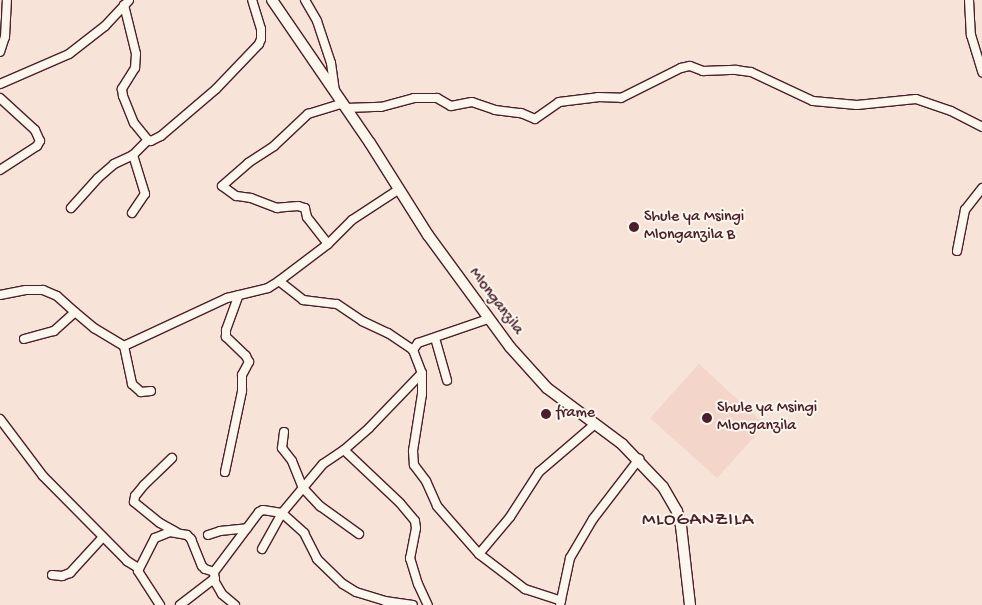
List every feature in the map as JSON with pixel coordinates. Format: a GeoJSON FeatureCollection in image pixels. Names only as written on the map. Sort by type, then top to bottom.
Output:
{"type":"FeatureCollection","features":[{"type":"Feature","properties":{"kind":"street"},"geometry":{"type":"LineString","coordinates":[[0,52],[5,36],[7,0]]}},
{"type":"Feature","properties":{"kind":"street"},"geometry":{"type":"LineString","coordinates":[[71,208],[98,178],[114,164],[132,155],[148,140],[161,136],[174,126],[216,89],[259,44],[262,39],[262,29],[252,0]]}},
{"type":"Feature","properties":{"kind":"street","name":"Mlonganzila"},"geometry":{"type":"LineString","coordinates":[[272,0],[344,105],[398,190],[488,319],[546,388],[639,459],[663,487],[677,511],[686,552],[690,605]]}},
{"type":"Feature","properties":{"kind":"street"},"geometry":{"type":"LineString","coordinates":[[305,0],[317,22],[331,63],[336,93]]}},
{"type":"Feature","properties":{"kind":"street"},"geometry":{"type":"LineString","coordinates":[[970,0],[971,35],[982,72]]}},
{"type":"Feature","properties":{"kind":"street"},"geometry":{"type":"LineString","coordinates":[[126,2],[136,54],[135,68],[122,89],[123,96],[134,123],[148,140]]}},
{"type":"Feature","properties":{"kind":"street"},"geometry":{"type":"LineString","coordinates":[[0,84],[69,54],[105,26],[126,2]]}},
{"type":"Feature","properties":{"kind":"street"},"geometry":{"type":"LineString","coordinates":[[328,244],[307,217],[305,208],[298,206],[277,208],[251,198],[236,196],[222,186],[274,146],[308,114],[344,105],[381,107],[414,98],[437,98],[451,106],[472,102],[490,108],[521,113],[537,119],[559,102],[621,98],[681,68],[690,66],[703,70],[751,72],[813,100],[857,105],[916,99],[951,111],[982,127]]}},
{"type":"Feature","properties":{"kind":"street"},"geometry":{"type":"LineString","coordinates":[[0,98],[35,130],[40,140],[37,146],[0,170]]}},
{"type":"Feature","properties":{"kind":"street"},"geometry":{"type":"LineString","coordinates":[[132,155],[145,194],[132,213]]}},
{"type":"Feature","properties":{"kind":"street"},"geometry":{"type":"LineString","coordinates":[[957,251],[965,210],[982,188]]}},
{"type":"Feature","properties":{"kind":"street"},"geometry":{"type":"LineString","coordinates":[[124,346],[219,302],[268,288],[328,244],[352,220],[398,190]]}},
{"type":"Feature","properties":{"kind":"street"},"geometry":{"type":"LineString","coordinates":[[279,281],[303,300],[337,304],[362,321],[388,333],[413,350],[422,373],[420,420],[413,451],[414,466],[426,481],[437,506],[479,554],[525,589],[560,603],[570,558],[582,536],[639,459]]}},
{"type":"Feature","properties":{"kind":"street"},"geometry":{"type":"LineString","coordinates":[[0,295],[26,290],[43,290],[57,296],[94,328],[124,346],[132,384],[141,392],[151,391]]}},
{"type":"Feature","properties":{"kind":"street"},"geometry":{"type":"LineString","coordinates":[[225,472],[242,391],[242,375],[249,362],[246,356],[226,337],[226,330],[239,295]]}},
{"type":"Feature","properties":{"kind":"street"},"geometry":{"type":"LineString","coordinates":[[24,339],[54,331],[75,312]]}},
{"type":"Feature","properties":{"kind":"street"},"geometry":{"type":"LineString","coordinates":[[413,350],[418,344],[488,319]]}},
{"type":"Feature","properties":{"kind":"street"},"geometry":{"type":"LineString","coordinates":[[435,338],[446,380]]}},
{"type":"Feature","properties":{"kind":"street"},"geometry":{"type":"LineString","coordinates":[[262,549],[282,513],[323,464],[344,450],[392,406],[422,373]]}},
{"type":"Feature","properties":{"kind":"street"},"geometry":{"type":"LineString","coordinates":[[0,419],[33,465],[103,537],[133,566],[138,568],[142,578],[160,605]]}},
{"type":"Feature","properties":{"kind":"street"},"geometry":{"type":"LineString","coordinates":[[479,554],[510,517],[539,472],[595,424]]}},
{"type":"Feature","properties":{"kind":"street"},"geometry":{"type":"LineString","coordinates":[[284,432],[282,448],[292,461],[303,488],[320,506],[359,534]]}},
{"type":"Feature","properties":{"kind":"street"},"geometry":{"type":"LineString","coordinates":[[344,450],[400,503],[415,521],[416,528],[410,558],[415,578],[426,605]]}},
{"type":"Feature","properties":{"kind":"street"},"geometry":{"type":"LineString","coordinates":[[172,458],[144,485],[134,502],[160,522],[191,539],[202,566],[214,575],[222,594],[234,605]]}},
{"type":"Feature","properties":{"kind":"street"},"geometry":{"type":"LineString","coordinates":[[180,605],[214,575],[261,510],[282,513],[304,532],[317,559],[343,584],[356,592],[385,602],[413,605]]}},
{"type":"Feature","properties":{"kind":"street"},"geometry":{"type":"LineString","coordinates":[[208,535],[220,531],[247,528]]}},
{"type":"Feature","properties":{"kind":"street"},"geometry":{"type":"LineString","coordinates":[[138,568],[155,538],[170,532],[178,533]]}},
{"type":"Feature","properties":{"kind":"street"},"geometry":{"type":"LineString","coordinates":[[52,575],[62,576],[70,573],[103,537]]}},
{"type":"Feature","properties":{"kind":"shaded area"},"geometry":{"type":"Polygon","coordinates":[[[699,364],[765,425],[717,478],[650,418],[699,364]]]}},
{"type":"Feature","properties":{"kind":"place","name":"Shule ya Msingi Mlonganzila B"},"geometry":{"type":"Point","coordinates":[634,227]}},
{"type":"Feature","properties":{"kind":"place","name":"frame"},"geometry":{"type":"Point","coordinates":[546,414]}},
{"type":"Feature","properties":{"kind":"place","name":"Shule ya Msingi Mlonganzila"},"geometry":{"type":"Point","coordinates":[707,418]}},
{"type":"Feature","properties":{"kind":"district","name":"MLOGANZILA"},"geometry":{"type":"Point","coordinates":[698,521]}}]}
